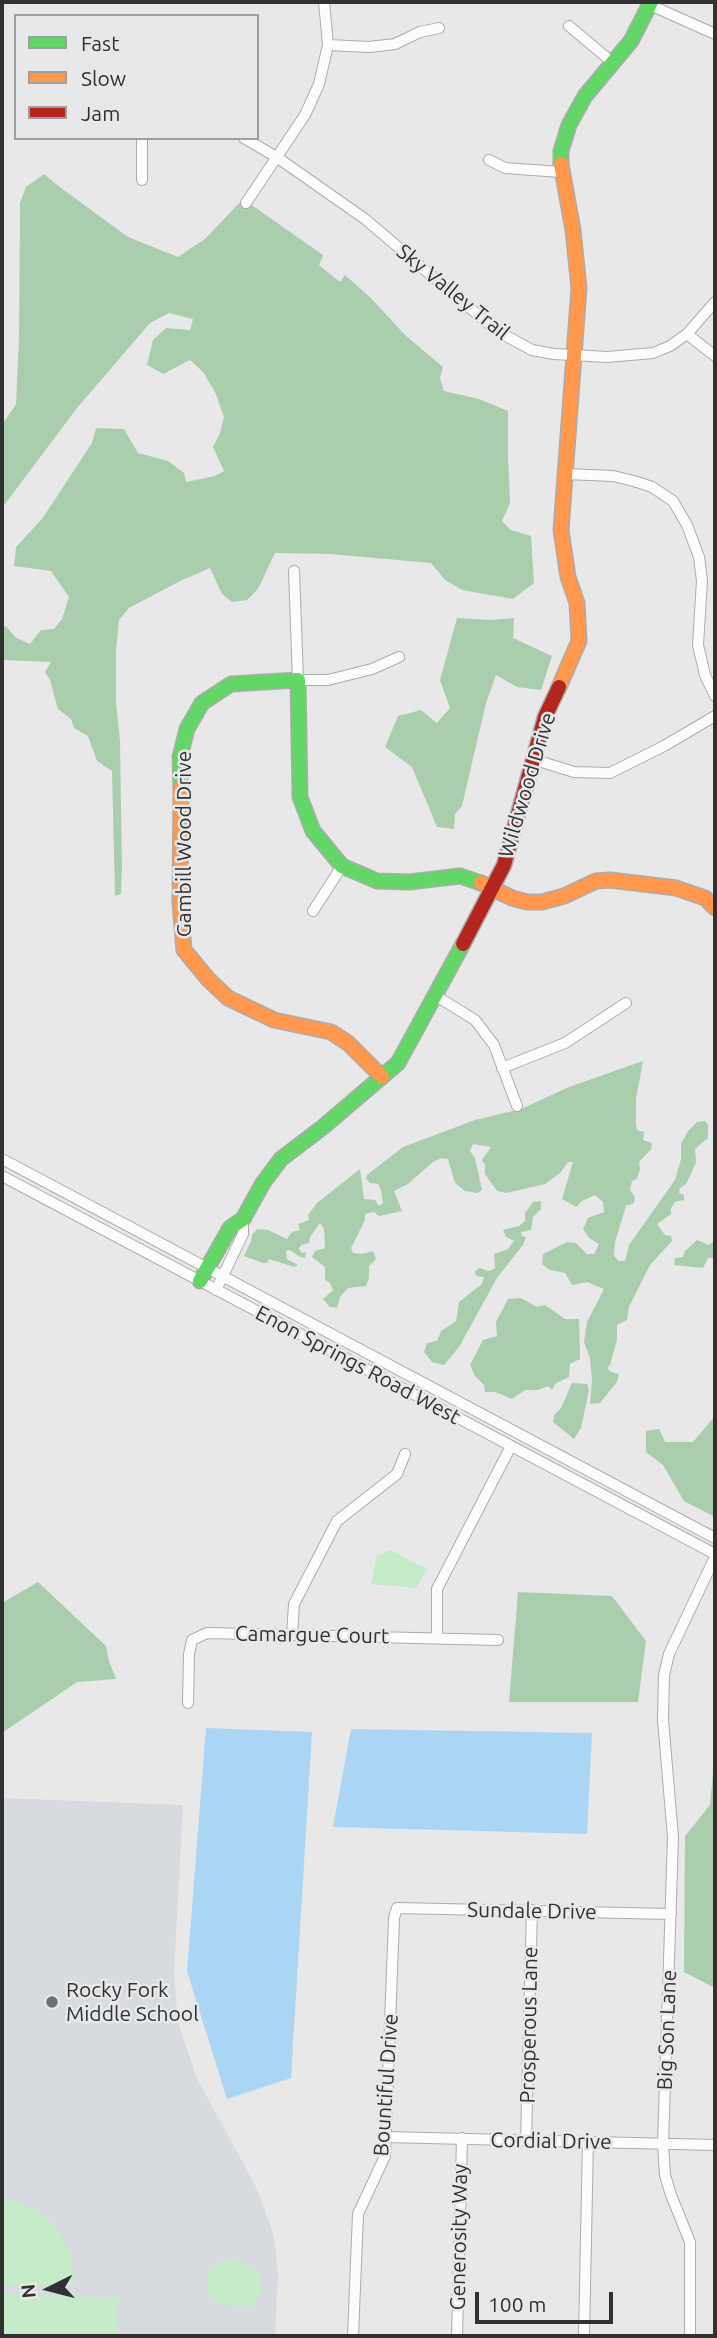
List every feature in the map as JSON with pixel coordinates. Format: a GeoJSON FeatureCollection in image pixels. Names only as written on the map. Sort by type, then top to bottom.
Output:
{"type":"FeatureCollection","features":[{"type":"Feature","properties":{"kind":"street"},"geometry":{"type":"LineString","coordinates":[[246,203],[278,158],[308,109],[319,84],[328,45],[324,2]]}},
{"type":"Feature","properties":{"kind":"street"},"geometry":{"type":"LineString","coordinates":[[651,3],[715,34]]}},
{"type":"Feature","properties":{"kind":"street","name":"Wildwood Drive"},"geometry":{"type":"LineString","coordinates":[[200,1281],[230,1228],[243,1219],[263,1183],[281,1159],[398,1063],[504,865],[545,717],[579,641],[577,603],[568,577],[561,530],[579,288],[573,230],[561,172],[561,151],[569,125],[585,96],[631,41],[651,3]]}},
{"type":"Feature","properties":{"kind":"street"},"geometry":{"type":"LineString","coordinates":[[569,26],[612,62]]}},
{"type":"Feature","properties":{"kind":"street"},"geometry":{"type":"LineString","coordinates":[[328,45],[369,47],[396,44],[420,32],[439,29]]}},
{"type":"Feature","properties":{"kind":"street"},"geometry":{"type":"LineString","coordinates":[[142,140],[142,180]]}},
{"type":"Feature","properties":{"kind":"street","name":"Sky Valley Trail"},"geometry":{"type":"LineString","coordinates":[[247,140],[278,158],[365,219],[496,331],[532,350],[619,357],[653,354],[687,334],[715,302]]}},
{"type":"Feature","properties":{"kind":"street"},"geometry":{"type":"LineString","coordinates":[[489,160],[505,168],[561,172]]}},
{"type":"Feature","properties":{"kind":"street"},"geometry":{"type":"LineString","coordinates":[[687,334],[715,356]]}},
{"type":"Feature","properties":{"kind":"street"},"geometry":{"type":"LineString","coordinates":[[566,474],[613,476],[634,481],[652,487],[673,501],[699,557],[702,581],[698,645],[705,675],[715,695]]}},
{"type":"Feature","properties":{"kind":"street"},"geometry":{"type":"LineString","coordinates":[[294,571],[299,680],[300,797],[313,831],[342,866],[377,881],[409,882],[460,876],[527,902],[542,902],[564,896],[596,881],[610,880],[676,888],[705,898],[715,908]]}},
{"type":"Feature","properties":{"kind":"street"},"geometry":{"type":"LineString","coordinates":[[299,680],[328,680],[372,669],[399,657]]}},
{"type":"Feature","properties":{"kind":"street","name":"Gambill Wood Drive"},"geometry":{"type":"LineString","coordinates":[[299,680],[231,684],[202,703],[187,729],[180,757],[180,903],[184,950],[218,990],[235,1003],[274,1020],[331,1032],[348,1043],[382,1077]]}},
{"type":"Feature","properties":{"kind":"street"},"geometry":{"type":"LineString","coordinates":[[532,759],[574,772],[610,773],[715,716]]}},
{"type":"Feature","properties":{"kind":"street"},"geometry":{"type":"LineString","coordinates":[[313,911],[342,866]]}},
{"type":"Feature","properties":{"kind":"street"},"geometry":{"type":"LineString","coordinates":[[436,996],[475,1020],[494,1045],[517,1106]]}},
{"type":"Feature","properties":{"kind":"street"},"geometry":{"type":"LineString","coordinates":[[502,1068],[565,1043],[626,1003]]}},
{"type":"Feature","properties":{"kind":"street"},"geometry":{"type":"LineString","coordinates":[[2,1159],[715,1538]]}},
{"type":"Feature","properties":{"kind":"street","name":"Enon Springs Road West"},"geometry":{"type":"LineString","coordinates":[[2,1176],[715,1556]]}},
{"type":"Feature","properties":{"kind":"street","name":"Wildwood Drive"},"geometry":{"type":"LineString","coordinates":[[216,1290],[243,1234],[243,1219]]}},
{"type":"Feature","properties":{"kind":"street"},"geometry":{"type":"LineString","coordinates":[[437,1637],[437,1589],[511,1446]]}},
{"type":"Feature","properties":{"kind":"street"},"geometry":{"type":"LineString","coordinates":[[292,1636],[294,1604],[337,1521],[397,1474],[405,1454]]}},
{"type":"Feature","properties":{"kind":"street","name":"Big Son Lane"},"geometry":{"type":"LineString","coordinates":[[690,2336],[691,2242],[665,2175],[663,2144],[673,1838],[663,1720],[664,1675],[669,1654],[715,1556]]}},
{"type":"Feature","properties":{"kind":"street","name":"Camargue Court"},"geometry":{"type":"LineString","coordinates":[[188,1703],[189,1654],[192,1640],[207,1633],[498,1640]]}},
{"type":"Feature","properties":{"kind":"street","name":"Sundale Drive"},"geometry":{"type":"LineString","coordinates":[[395,1912],[397,1908],[671,1914]]}},
{"type":"Feature","properties":{"kind":"street","name":"Prosperous Lane"},"geometry":{"type":"LineString","coordinates":[[526,2140],[532,1910]]}},
{"type":"Feature","properties":{"kind":"street","name":"Bountiful Drive"},"geometry":{"type":"LineString","coordinates":[[353,2336],[356,2224],[361,2204],[385,2156],[395,1912]]}},
{"type":"Feature","properties":{"kind":"street","name":"Cordial Drive"},"geometry":{"type":"LineString","coordinates":[[386,2137],[715,2145]]}},
{"type":"Feature","properties":{"kind":"street","name":"Generosity Way"},"geometry":{"type":"LineString","coordinates":[[457,2336],[461,2138]]}},
{"type":"Feature","properties":{"kind":"street"},"geometry":{"type":"LineString","coordinates":[[584,2336],[588,2141]]}},
{"type":"Feature","properties":{"kind":"shaded area"},"geometry":{"type":"Polygon","coordinates":[[[2,1798],[183,1805],[174,1972],[178,2023],[197,2078],[255,2185],[270,2224],[275,2243],[278,2277],[275,2336],[2,2336],[2,1798]]]}},
{"type":"Feature","properties":{"kind":"green space"},"geometry":{"type":"Polygon","coordinates":[[[44,174],[128,237],[178,257],[205,239],[243,199],[323,255],[319,265],[340,282],[345,275],[371,298],[405,335],[443,367],[440,378],[444,391],[479,399],[508,411],[510,503],[502,521],[511,530],[531,536],[534,583],[513,599],[462,590],[445,580],[431,563],[330,554],[275,553],[258,589],[247,600],[232,602],[222,594],[210,568],[129,608],[119,620],[116,652],[122,867],[121,894],[115,896],[112,771],[97,761],[88,736],[74,728],[71,719],[58,709],[45,672],[51,662],[2,660],[2,628],[6,626],[15,637],[30,644],[41,630],[54,629],[62,619],[69,597],[51,571],[14,566],[16,547],[42,519],[92,443],[96,428],[124,429],[138,453],[168,461],[184,473],[186,482],[215,476],[224,471],[213,447],[224,417],[215,392],[203,372],[190,360],[163,374],[147,365],[153,340],[166,328],[190,330],[193,319],[169,313],[150,323],[77,408],[2,508],[2,425],[16,404],[20,203],[26,187],[44,174]]]}},
{"type":"Feature","properties":{"kind":"green space"},"geometry":{"type":"Polygon","coordinates":[[[457,618],[514,618],[513,638],[552,656],[541,690],[517,687],[496,675],[486,703],[462,806],[455,814],[454,829],[437,827],[412,767],[385,747],[398,716],[421,710],[437,723],[450,708],[440,680],[457,618]]]}},
{"type":"Feature","properties":{"kind":"green space"},"geometry":{"type":"Polygon","coordinates":[[[643,1061],[636,1099],[636,1124],[637,1130],[644,1132],[643,1140],[652,1143],[651,1149],[639,1162],[637,1179],[632,1181],[630,1190],[635,1197],[634,1203],[626,1206],[615,1242],[614,1256],[619,1261],[625,1261],[629,1245],[675,1180],[681,1159],[681,1144],[688,1131],[697,1122],[705,1121],[708,1125],[708,1138],[695,1149],[696,1163],[686,1184],[680,1188],[679,1193],[684,1195],[684,1200],[675,1202],[671,1214],[657,1224],[665,1235],[671,1236],[672,1241],[650,1265],[629,1307],[627,1320],[617,1325],[617,1340],[607,1368],[619,1374],[617,1382],[600,1403],[590,1404],[590,1358],[584,1342],[587,1322],[604,1289],[587,1282],[572,1285],[565,1273],[550,1270],[542,1264],[543,1254],[567,1242],[576,1243],[587,1254],[594,1254],[599,1244],[589,1238],[583,1229],[588,1218],[604,1212],[603,1202],[595,1195],[576,1207],[562,1199],[573,1162],[568,1162],[560,1173],[545,1184],[506,1193],[497,1191],[485,1174],[482,1160],[491,1147],[473,1144],[470,1151],[475,1158],[482,1190],[477,1193],[465,1191],[455,1183],[448,1159],[441,1158],[433,1162],[408,1184],[394,1191],[402,1211],[379,1216],[374,1212],[365,1214],[365,1220],[351,1248],[353,1253],[373,1251],[376,1259],[369,1266],[366,1286],[348,1288],[340,1297],[337,1308],[330,1307],[323,1299],[333,1290],[325,1280],[325,1267],[312,1257],[315,1251],[325,1248],[324,1229],[320,1223],[309,1243],[301,1245],[299,1249],[302,1253],[306,1252],[305,1258],[290,1250],[286,1251],[287,1259],[298,1265],[294,1267],[269,1259],[267,1263],[263,1263],[244,1256],[257,1229],[268,1230],[287,1239],[292,1232],[300,1230],[298,1224],[309,1220],[308,1215],[317,1203],[360,1169],[364,1199],[375,1200],[379,1206],[383,1203],[381,1190],[378,1184],[370,1183],[366,1179],[367,1175],[403,1147],[475,1120],[521,1109],[569,1087],[643,1061]]]}},
{"type":"Feature","properties":{"kind":"green space"},"geometry":{"type":"Polygon","coordinates":[[[541,1201],[541,1209],[533,1217],[531,1230],[521,1232],[522,1236],[526,1237],[523,1245],[497,1278],[459,1347],[444,1365],[432,1362],[424,1352],[427,1343],[437,1341],[441,1331],[456,1321],[459,1302],[482,1284],[484,1277],[476,1276],[475,1271],[480,1268],[489,1271],[495,1268],[494,1254],[508,1249],[514,1241],[506,1237],[503,1230],[519,1226],[525,1221],[525,1213],[533,1202],[541,1201]]]}},
{"type":"Feature","properties":{"kind":"green space"},"geometry":{"type":"Polygon","coordinates":[[[697,1240],[709,1245],[715,1240],[715,1258],[708,1258],[703,1268],[674,1265],[675,1258],[683,1257],[685,1251],[697,1240]]]}},
{"type":"Feature","properties":{"kind":"green space"},"geometry":{"type":"Polygon","coordinates":[[[521,1298],[537,1307],[545,1305],[565,1319],[579,1319],[580,1359],[570,1364],[569,1377],[556,1383],[552,1390],[548,1386],[538,1390],[525,1390],[512,1399],[495,1392],[485,1392],[484,1385],[475,1376],[470,1365],[483,1340],[497,1336],[496,1322],[508,1299],[521,1298]]]}},
{"type":"Feature","properties":{"kind":"green space"},"geometry":{"type":"Polygon","coordinates":[[[572,1383],[587,1384],[589,1390],[581,1428],[574,1439],[553,1422],[554,1415],[561,1408],[572,1383]]]}},
{"type":"Feature","properties":{"kind":"green space"},"geometry":{"type":"Polygon","coordinates":[[[715,1416],[715,1517],[684,1501],[663,1465],[646,1452],[646,1431],[659,1429],[665,1442],[693,1442],[715,1416]]]}},
{"type":"Feature","properties":{"kind":"green space"},"geometry":{"type":"Polygon","coordinates":[[[390,1550],[427,1569],[417,1588],[371,1584],[377,1556],[390,1550]]]}},
{"type":"Feature","properties":{"kind":"green space"},"geometry":{"type":"Polygon","coordinates":[[[38,1582],[106,1646],[116,1679],[77,1682],[2,1733],[2,1603],[38,1582]]]}},
{"type":"Feature","properties":{"kind":"green space"},"geometry":{"type":"Polygon","coordinates":[[[518,1592],[612,1596],[646,1641],[638,1702],[509,1702],[518,1592]]]}},
{"type":"Feature","properties":{"kind":"green space"},"geometry":{"type":"Polygon","coordinates":[[[715,1750],[715,1988],[684,1972],[685,1836],[710,1805],[715,1750]]]}},
{"type":"Feature","properties":{"kind":"green space"},"geometry":{"type":"Polygon","coordinates":[[[2,2199],[32,2208],[59,2231],[71,2256],[75,2286],[2,2285],[2,2199]]]}},
{"type":"Feature","properties":{"kind":"green space"},"geometry":{"type":"Polygon","coordinates":[[[222,2260],[245,2263],[259,2273],[259,2296],[251,2307],[215,2302],[209,2293],[206,2283],[211,2269],[222,2260]]]}},
{"type":"Feature","properties":{"kind":"green space"},"geometry":{"type":"Polygon","coordinates":[[[2,2293],[118,2298],[116,2336],[2,2336],[2,2293]]]}},
{"type":"Feature","properties":{"kind":"water"},"geometry":{"type":"Polygon","coordinates":[[[206,1728],[312,1732],[291,2078],[227,2099],[187,1971],[206,1728]]]}},
{"type":"Feature","properties":{"kind":"water"},"geometry":{"type":"Polygon","coordinates":[[[351,1729],[592,1733],[587,1834],[333,1827],[351,1729]]]}},
{"type":"Feature","properties":{"kind":"traffic: fast"},"geometry":{"type":"LineString","coordinates":[[561,164],[561,151],[569,125],[585,96],[631,41],[651,2]]}},
{"type":"Feature","properties":{"kind":"traffic: fast"},"geometry":{"type":"LineString","coordinates":[[181,787],[180,757],[187,729],[202,703],[231,684],[298,680],[300,797],[313,831],[342,866],[377,881],[409,882],[460,876],[481,883]]}},
{"type":"Feature","properties":{"kind":"traffic: fast"},"geometry":{"type":"LineString","coordinates":[[200,1281],[230,1228],[243,1219],[263,1183],[281,1159],[398,1063],[463,944]]}},
{"type":"Feature","properties":{"kind":"traffic: slow"},"geometry":{"type":"LineString","coordinates":[[559,687],[579,641],[577,603],[568,577],[561,530],[579,288],[573,230],[561,164]]}},
{"type":"Feature","properties":{"kind":"traffic: slow"},"geometry":{"type":"LineString","coordinates":[[181,787],[180,903],[184,950],[228,998],[274,1020],[331,1032],[348,1043],[382,1077]]}},
{"type":"Feature","properties":{"kind":"traffic: slow"},"geometry":{"type":"LineString","coordinates":[[481,883],[512,898],[542,902],[564,896],[596,881],[610,880],[676,888],[705,898],[715,908]]}},
{"type":"Feature","properties":{"kind":"traffic: jam"},"geometry":{"type":"LineString","coordinates":[[463,944],[504,865],[545,717],[559,687]]}},
{"type":"Feature","properties":{"kind":"place","name":"Rocky Fork Middle School"},"geometry":{"type":"Point","coordinates":[52,2002]}}]}
